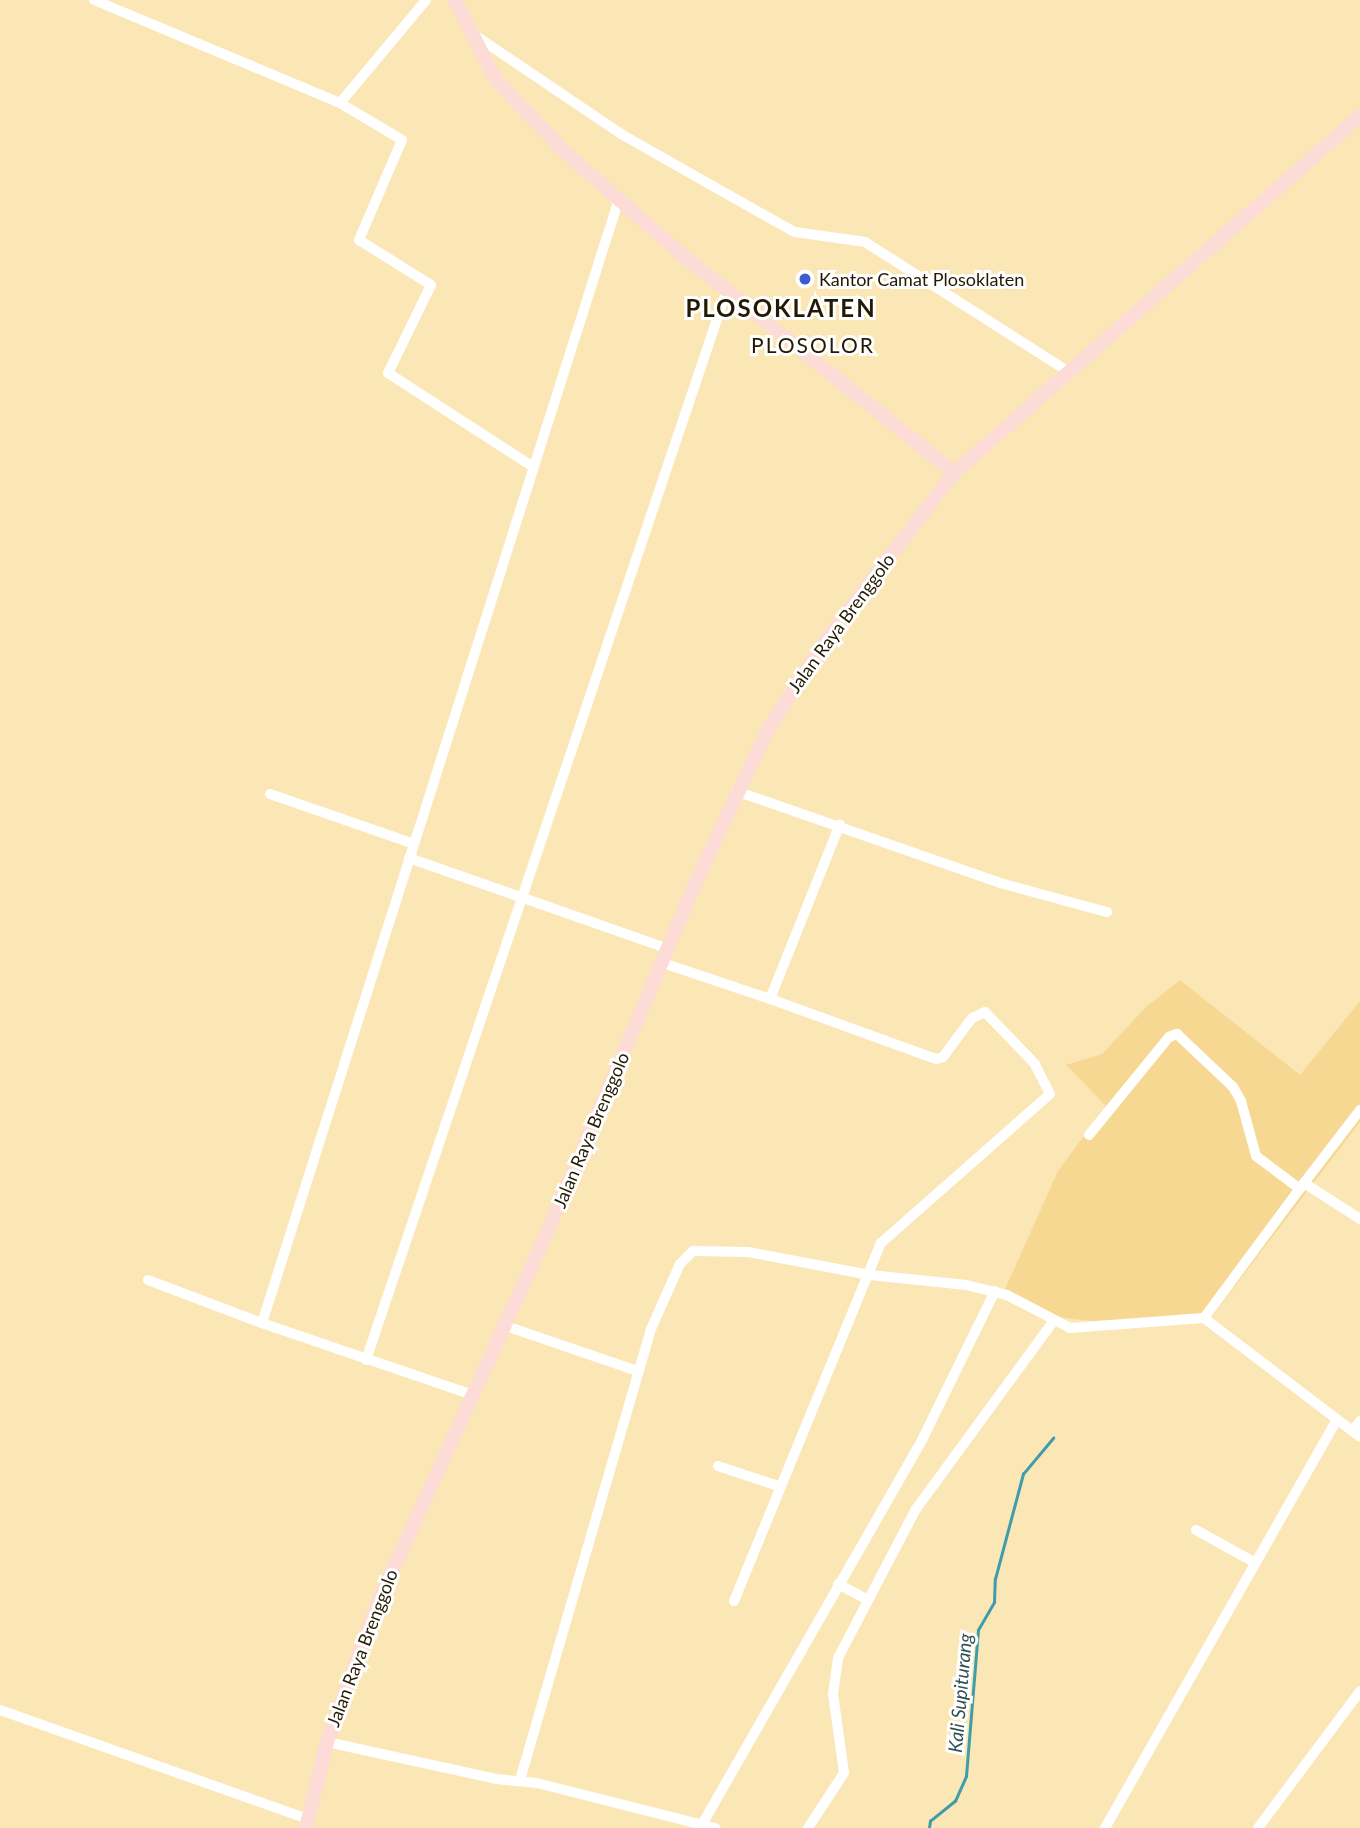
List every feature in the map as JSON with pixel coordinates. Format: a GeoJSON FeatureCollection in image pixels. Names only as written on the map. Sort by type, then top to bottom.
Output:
{"type":"FeatureCollection","features":[{"type":"Feature","properties":{"kind":"main road"},"geometry":{"type":"LineString","coordinates":[[455,0],[496,80],[618,202],[954,472]]}},
{"type":"Feature","properties":{"kind":"main road","name":"Jalan Raya Brenggolo"},"geometry":{"type":"LineString","coordinates":[[307,1823],[327,1742],[378,1602],[666,956],[736,791],[766,730],[825,641],[954,472],[1071,373],[1360,116]]}},
{"type":"Feature","properties":{"kind":"street"},"geometry":{"type":"LineString","coordinates":[[94,0],[340,103],[404,144],[359,240],[430,282],[388,373],[531,466]]}},
{"type":"Feature","properties":{"kind":"street"},"geometry":{"type":"LineString","coordinates":[[340,103],[426,0]]}},
{"type":"Feature","properties":{"kind":"street"},"geometry":{"type":"LineString","coordinates":[[469,31],[621,134],[795,232],[865,242],[1071,373]]}},
{"type":"Feature","properties":{"kind":"street"},"geometry":{"type":"LineString","coordinates":[[262,1323],[531,466],[618,202]]}},
{"type":"Feature","properties":{"kind":"street"},"geometry":{"type":"LineString","coordinates":[[366,1360],[727,290]]}},
{"type":"Feature","properties":{"kind":"street"},"geometry":{"type":"LineString","coordinates":[[736,791],[840,824],[1000,883],[1107,912]]}},
{"type":"Feature","properties":{"kind":"street"},"geometry":{"type":"LineString","coordinates":[[270,794],[414,844]]}},
{"type":"Feature","properties":{"kind":"street"},"geometry":{"type":"LineString","coordinates":[[770,999],[840,824]]}},
{"type":"Feature","properties":{"kind":"street"},"geometry":{"type":"LineString","coordinates":[[409,858],[522,894],[770,999],[936,1059],[943,1057],[972,1018],[985,1012],[1018,1043],[1049,1086],[1050,1094],[1040,1106],[893,1229],[881,1243],[734,1601]]}},
{"type":"Feature","properties":{"kind":"street"},"geometry":{"type":"LineString","coordinates":[[1088,1135],[1169,1037],[1177,1034],[1233,1087],[1241,1101],[1256,1156],[1360,1219]]}},
{"type":"Feature","properties":{"kind":"street"},"geometry":{"type":"LineString","coordinates":[[1205,1318],[1360,1110]]}},
{"type":"Feature","properties":{"kind":"street"},"geometry":{"type":"LineString","coordinates":[[520,1780],[637,1371],[680,1264],[693,1251],[748,1251],[870,1275],[995,1291],[1053,1322],[1084,1329],[1205,1318],[1356,1434],[1360,1421]]}},
{"type":"Feature","properties":{"kind":"street"},"geometry":{"type":"LineString","coordinates":[[148,1280],[366,1360],[470,1394]]}},
{"type":"Feature","properties":{"kind":"street"},"geometry":{"type":"LineString","coordinates":[[701,1826],[922,1440],[995,1291]]}},
{"type":"Feature","properties":{"kind":"street"},"geometry":{"type":"LineString","coordinates":[[808,1828],[844,1773],[833,1677],[868,1600],[916,1508],[1053,1322]]}},
{"type":"Feature","properties":{"kind":"street"},"geometry":{"type":"LineString","coordinates":[[503,1325],[637,1371]]}},
{"type":"Feature","properties":{"kind":"street"},"geometry":{"type":"LineString","coordinates":[[1105,1828],[1336,1421]]}},
{"type":"Feature","properties":{"kind":"street"},"geometry":{"type":"LineString","coordinates":[[718,1466],[780,1487]]}},
{"type":"Feature","properties":{"kind":"street"},"geometry":{"type":"LineString","coordinates":[[1196,1530],[1255,1563]]}},
{"type":"Feature","properties":{"kind":"street"},"geometry":{"type":"LineString","coordinates":[[838,1584],[868,1600]]}},
{"type":"Feature","properties":{"kind":"street"},"geometry":{"type":"LineString","coordinates":[[1258,1828],[1360,1691]]}},
{"type":"Feature","properties":{"kind":"street"},"geometry":{"type":"LineString","coordinates":[[0,1710],[307,1823]]}},
{"type":"Feature","properties":{"kind":"street"},"geometry":{"type":"LineString","coordinates":[[327,1742],[496,1779],[520,1780],[715,1828]]}},
{"type":"Feature","properties":{"kind":"shaded area"},"geometry":{"type":"Polygon","coordinates":[[[1180,980],[1300,1075],[1360,1001],[1360,1122],[1212,1316],[1092,1321],[1056,1317],[1005,1289],[1058,1171],[1106,1106],[1066,1065],[1102,1054],[1147,1006],[1180,980]]]}},
{"type":"Feature","properties":{"kind":"waterway","name":"Kali Supiturang"},"geometry":{"type":"LineString","coordinates":[[929,1828],[930,1821],[955,1801],[966,1776],[978,1630],[994,1602],[995,1579],[1023,1474],[1053,1438]]}},
{"type":"Feature","properties":{"kind":"place","name":"Kantor Camat Plosoklaten"},"geometry":{"type":"Point","coordinates":[805,279]}},
{"type":"Feature","properties":{"kind":"district","name":"PLOSOKLATEN"},"geometry":{"type":"Point","coordinates":[781,308]}},
{"type":"Feature","properties":{"kind":"district","name":"PLOSOLOR"},"geometry":{"type":"Point","coordinates":[813,345]}}]}
